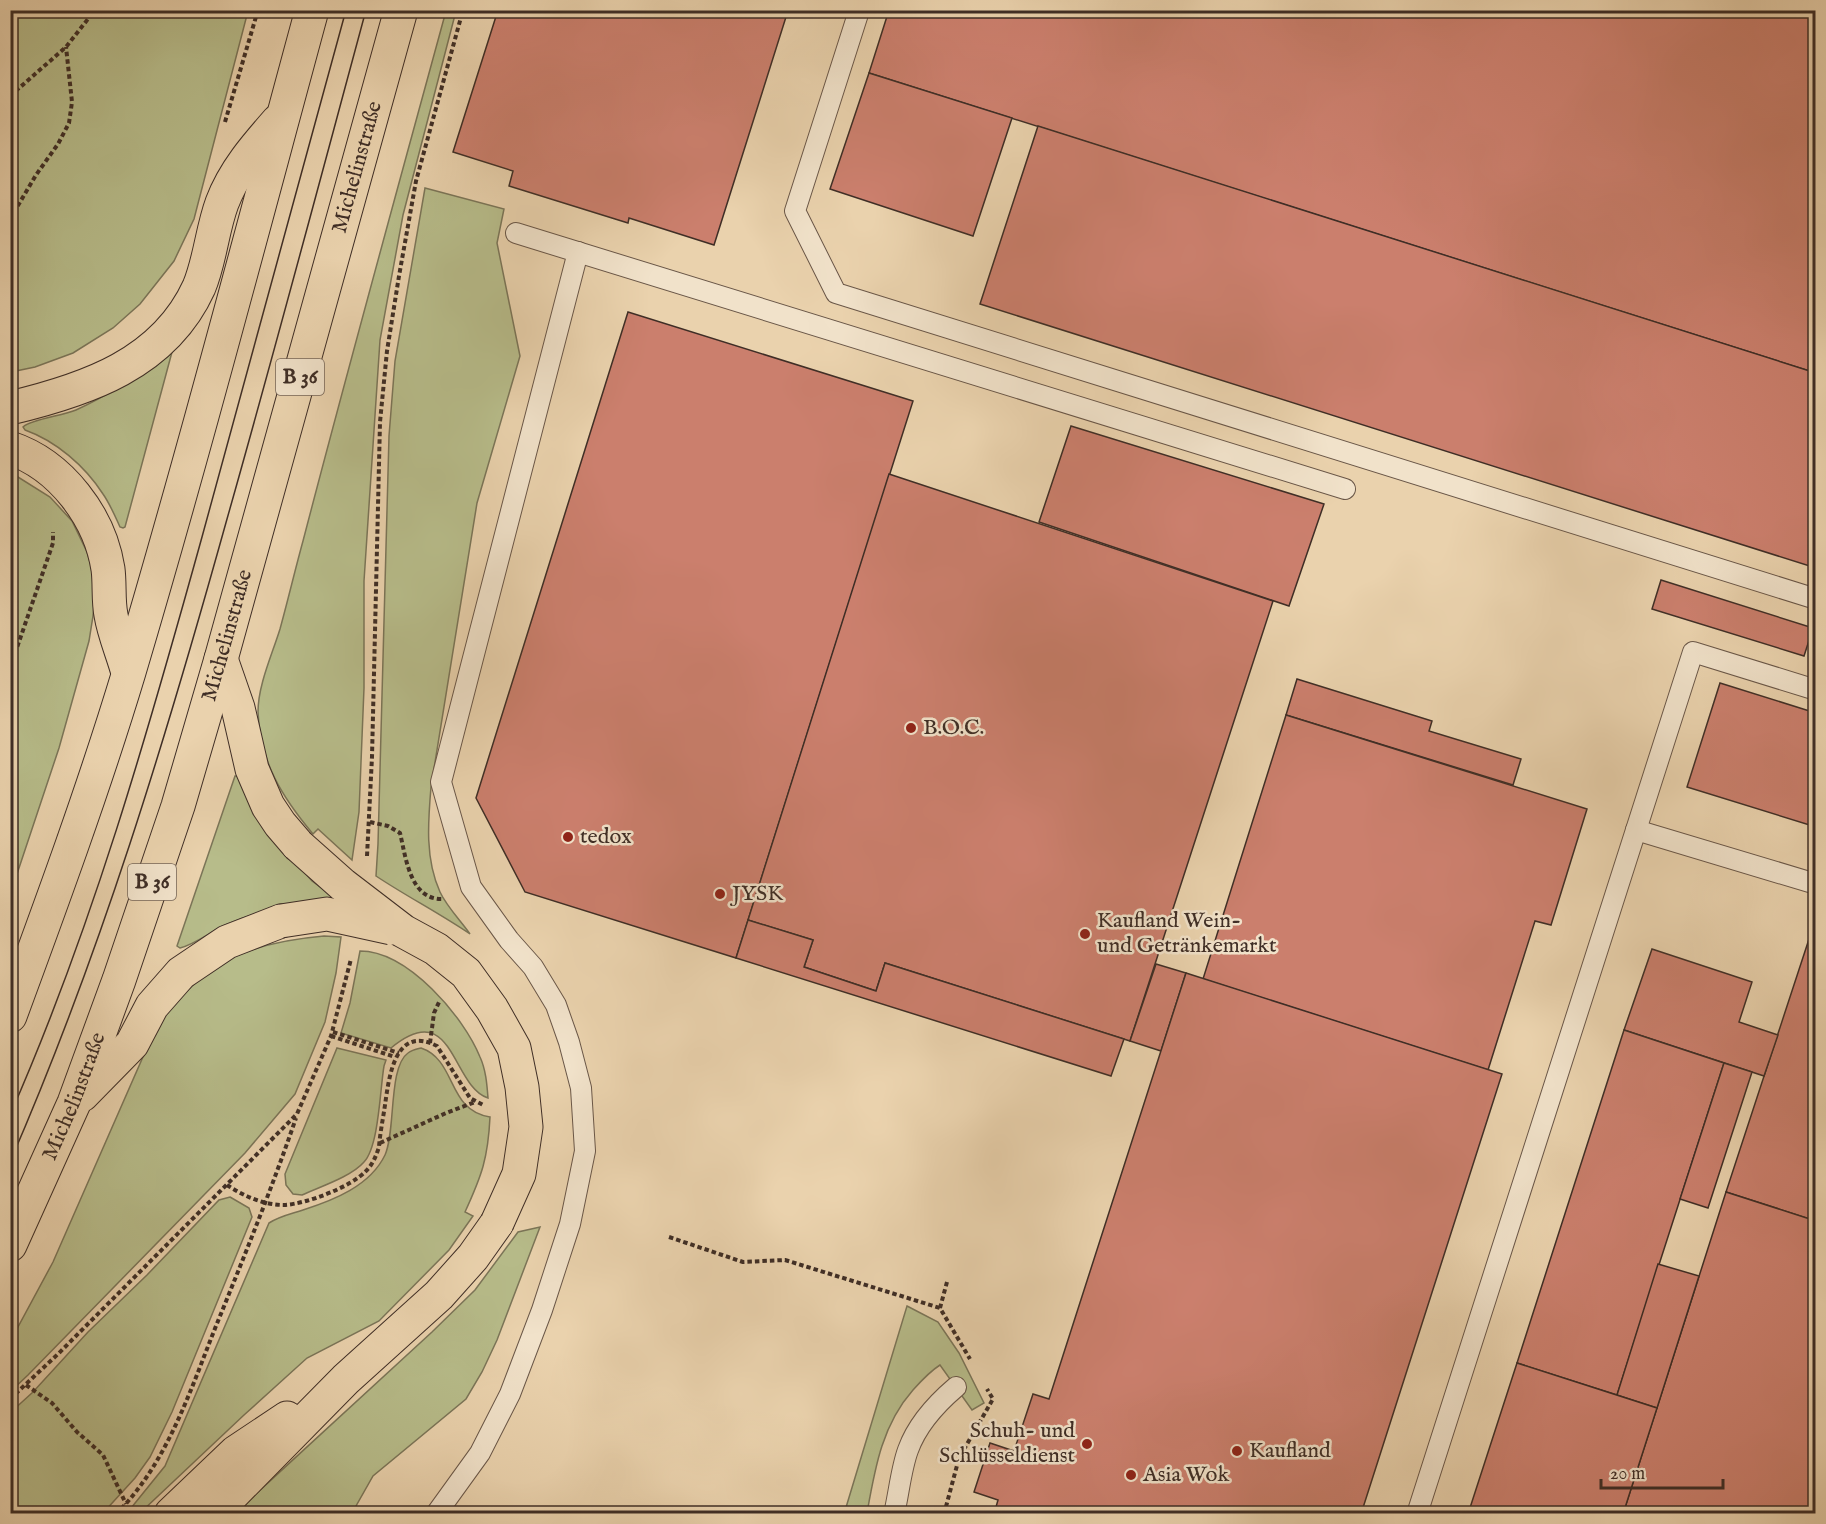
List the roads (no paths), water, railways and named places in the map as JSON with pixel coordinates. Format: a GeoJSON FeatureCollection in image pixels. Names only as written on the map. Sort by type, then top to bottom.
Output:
{"type":"FeatureCollection","features":[{"type":"Feature","properties":{"kind":"main road"},"geometry":{"type":"LineString","coordinates":[[10,1016],[78,831],[128,673],[193,446],[312,10]]}},
{"type":"Feature","properties":{"kind":"main road","name":"Michelinstraße"},"geometry":{"type":"LineString","coordinates":[[10,1245],[74,1103],[119,980],[178,806],[401,10]]}},
{"type":"Feature","properties":{"kind":"main road"},"geometry":{"type":"LineString","coordinates":[[10,408],[56,397],[97,382],[134,361],[172,329],[199,286],[222,202],[245,158],[283,115]]}},
{"type":"Feature","properties":{"kind":"main road"},"geometry":{"type":"LineString","coordinates":[[10,448],[38,462],[57,476],[73,492],[95,527],[108,568],[111,615],[128,673]]}},
{"type":"Feature","properties":{"kind":"main road"},"geometry":{"type":"LineString","coordinates":[[213,1514],[346,1378],[439,1295],[473,1257],[496,1223],[519,1174],[526,1127],[522,1087],[513,1048],[492,1009],[466,973],[436,949],[403,931],[343,885],[298,845],[268,806],[252,769],[238,708],[221,659]]}},
{"type":"Feature","properties":{"kind":"main road"},"geometry":{"type":"LineString","coordinates":[[74,1103],[132,1044],[152,1006],[181,973],[227,942],[281,921],[327,914],[403,931]]}},
{"type":"Feature","properties":{"kind":"main road"},"geometry":{"type":"LineString","coordinates":[[171,1514],[236,1452],[346,1378]]}},
{"type":"Feature","properties":{"kind":"lane"},"geometry":{"type":"LineString","coordinates":[[856,10],[858,14],[795,211],[836,293],[1815,599]]}},
{"type":"Feature","properties":{"kind":"lane"},"geometry":{"type":"LineString","coordinates":[[516,233],[1345,489]]}},
{"type":"Feature","properties":{"kind":"lane"},"geometry":{"type":"LineString","coordinates":[[436,1514],[480,1453],[510,1395],[542,1310],[570,1224],[585,1152],[581,1088],[556,1005],[533,967],[508,940],[471,887],[441,782],[578,252]]}},
{"type":"Feature","properties":{"kind":"lane"},"geometry":{"type":"LineString","coordinates":[[1417,1514],[1693,652],[1815,690]]}},
{"type":"Feature","properties":{"kind":"lane"},"geometry":{"type":"LineString","coordinates":[[1636,830],[1815,884]]}},
{"type":"Feature","properties":{"kind":"lane"},"geometry":{"type":"LineString","coordinates":[[894,1514],[908,1449],[925,1419],[938,1402],[956,1387]]}},
{"type":"Feature","properties":{"kind":"tram line"},"geometry":{"type":"LineString","coordinates":[[10,1115],[40,1045],[93,902],[139,757],[182,610],[346,10]]}},
{"type":"Feature","properties":{"kind":"tram line"},"geometry":{"type":"LineString","coordinates":[[10,1162],[74,1004],[156,764],[245,456],[366,10]]}},
{"type":"Feature","properties":{"kind":"place","name":"B.O.C."},"geometry":{"type":"Point","coordinates":[911,728]}},
{"type":"Feature","properties":{"kind":"place","name":"tedox"},"geometry":{"type":"Point","coordinates":[568,837]}},
{"type":"Feature","properties":{"kind":"place","name":"JYSK"},"geometry":{"type":"Point","coordinates":[720,894]}},
{"type":"Feature","properties":{"kind":"place","name":"Kaufland Wein- und Getränkemarkt"},"geometry":{"type":"Point","coordinates":[1085,934]}},
{"type":"Feature","properties":{"kind":"place","name":"Schuh- und Schlüsseldienst"},"geometry":{"type":"Point","coordinates":[1087,1444]}},
{"type":"Feature","properties":{"kind":"place","name":"Kaufland"},"geometry":{"type":"Point","coordinates":[1237,1451]}},
{"type":"Feature","properties":{"kind":"place","name":"Asia Wok"},"geometry":{"type":"Point","coordinates":[1131,1475]}}]}
